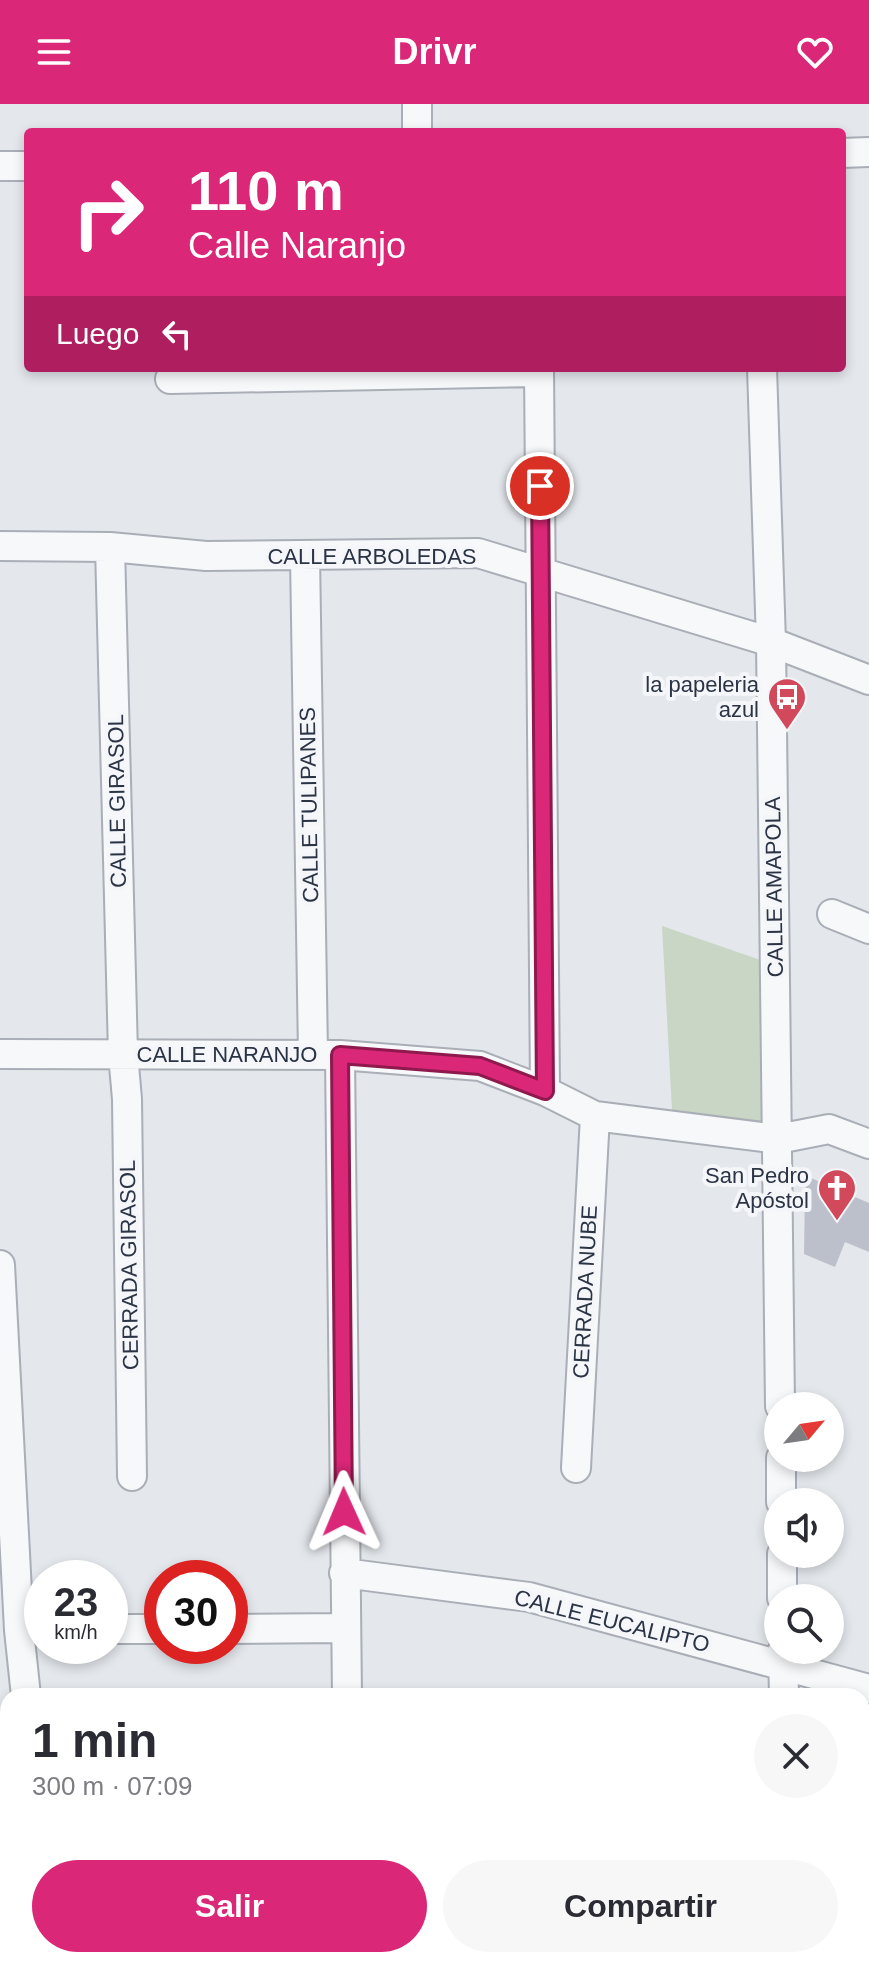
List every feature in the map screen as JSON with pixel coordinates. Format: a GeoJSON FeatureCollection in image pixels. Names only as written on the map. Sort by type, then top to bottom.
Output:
{"type":"FeatureCollection","features":[{"type":"Feature","properties":{"kind":"street"},"geometry":{"type":"LineString","coordinates":[[417,104],[417,128]]}},
{"type":"Feature","properties":{"kind":"street"},"geometry":{"type":"LineString","coordinates":[[846,153],[869,152]]}},
{"type":"Feature","properties":{"kind":"street"},"geometry":{"type":"LineString","coordinates":[[0,166],[24,166]]}},
{"type":"Feature","properties":{"kind":"street"},"geometry":{"type":"LineString","coordinates":[[170,379],[457,372]]}},
{"type":"Feature","properties":{"kind":"street"},"geometry":{"type":"LineString","coordinates":[[539,372],[545,1091]]}},
{"type":"Feature","properties":{"kind":"street","name":"CALLE AMAPOLA"},"geometry":{"type":"LineString","coordinates":[[762,372],[771,642],[780,1392]]}},
{"type":"Feature","properties":{"kind":"street","name":"CALLE ARBOLEDAS"},"geometry":{"type":"LineString","coordinates":[[0,546],[110,547],[206,556],[478,553],[771,642],[869,680]]}},
{"type":"Feature","properties":{"kind":"street","name":"CALLE GIRASOL"},"geometry":{"type":"LineString","coordinates":[[110,547],[123,1054]]}},
{"type":"Feature","properties":{"kind":"street","name":"CALLE TULIPANES"},"geometry":{"type":"LineString","coordinates":[[305,556],[327,1054],[347,1688]]}},
{"type":"Feature","properties":{"kind":"street"},"geometry":{"type":"LineString","coordinates":[[832,914],[869,929]]}},
{"type":"Feature","properties":{"kind":"street","name":"CALLE NARANJO"},"geometry":{"type":"LineString","coordinates":[[0,1054],[327,1054],[480,1066],[545,1091],[595,1116],[778,1139],[829,1129],[869,1144]]}},
{"type":"Feature","properties":{"kind":"street","name":"CERRADA GIRASOL"},"geometry":{"type":"LineString","coordinates":[[123,1054],[127,1099],[132,1476]]}},
{"type":"Feature","properties":{"kind":"street","name":"CERRADA NUBE"},"geometry":{"type":"LineString","coordinates":[[576,1468],[595,1116]]}},
{"type":"Feature","properties":{"kind":"street"},"geometry":{"type":"LineString","coordinates":[[0,1265],[5,1470],[24,1587]]}},
{"type":"Feature","properties":{"kind":"street","name":"CALLE EUCALIPTO"},"geometry":{"type":"LineString","coordinates":[[344,1573],[529,1597],[764,1653]]}},
{"type":"Feature","properties":{"kind":"street"},"geometry":{"type":"LineString","coordinates":[[248,1629],[345,1628]]}},
{"type":"Feature","properties":{"kind":"street"},"geometry":{"type":"LineString","coordinates":[[27,1688],[28,1664]]}},
{"type":"Feature","properties":{"kind":"street"},"geometry":{"type":"LineString","coordinates":[[783,1664],[784,1688]]}},
{"type":"Feature","properties":{"kind":"street","name":"CALLE EUCALIPTO"},"geometry":{"type":"LineString","coordinates":[[800,1664],[866,1688]]}},
{"type":"Feature","properties":{"kind":"green space"},"geometry":{"type":"Polygon","coordinates":[[[662,926],[772,964],[773,1149],[672,1110],[662,926]]]}},
{"type":"Feature","properties":{"kind":"building","name":"San Pedro Apóstol"},"geometry":{"type":"Polygon","coordinates":[[[811,1178],[869,1203],[869,1252],[845,1242],[835,1267],[804,1254],[805,1189],[811,1178]]]}},
{"type":"Feature","properties":{"kind":"place","name":"la papeleria azul"},"geometry":{"type":"Point","coordinates":[787,731]}},
{"type":"Feature","properties":{"kind":"place","name":"San Pedro Apóstol"},"geometry":{"type":"Point","coordinates":[837,1222]}},
{"type":"Feature","properties":{"kind":"route"},"geometry":{"type":"LineString","coordinates":[[344,1512],[340,1055],[480,1066],[545,1091],[540,486]]}}]}
